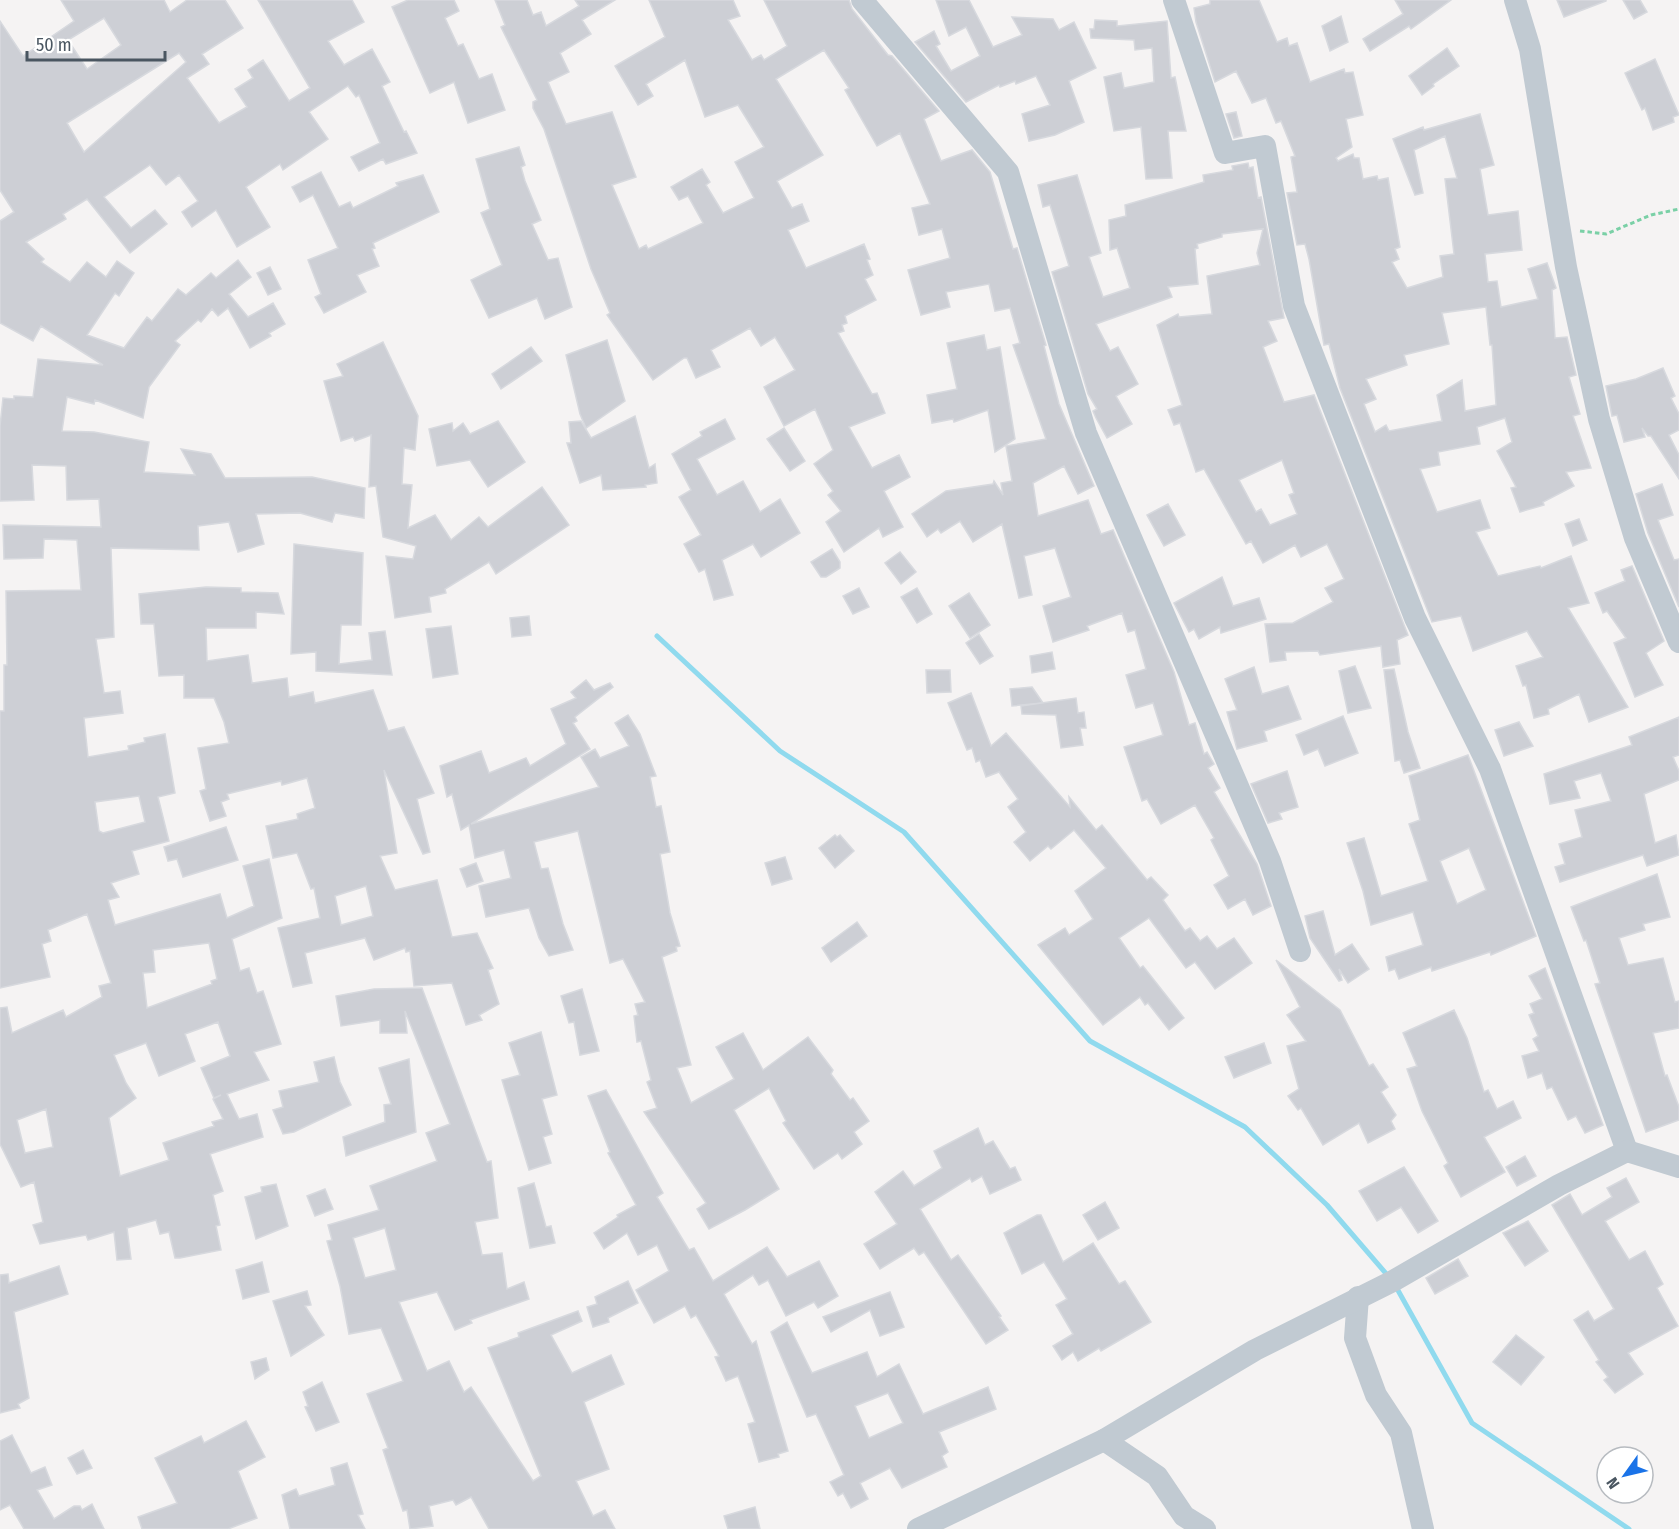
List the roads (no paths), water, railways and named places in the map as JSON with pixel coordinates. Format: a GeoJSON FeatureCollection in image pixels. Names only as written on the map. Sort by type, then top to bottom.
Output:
{"type":"FeatureCollection","features":[{"type":"Feature","properties":{"kind":"street"},"geometry":{"type":"LineString","coordinates":[[862,0],[1008,172],[1086,433],[1270,861],[1300,951]]}},
{"type":"Feature","properties":{"kind":"street"},"geometry":{"type":"LineString","coordinates":[[1174,0],[1225,153],[1265,146],[1294,306],[1416,618],[1490,769],[1627,1151]]}},
{"type":"Feature","properties":{"kind":"street"},"geometry":{"type":"LineString","coordinates":[[1515,0],[1530,49],[1560,229],[1599,419],[1635,538],[1679,642]]}},
{"type":"Feature","properties":{"kind":"street"},"geometry":{"type":"LineString","coordinates":[[918,1529],[1104,1440],[1255,1350],[1393,1281],[1559,1185],[1627,1151],[1679,1167]]}},
{"type":"Feature","properties":{"kind":"street"},"geometry":{"type":"LineString","coordinates":[[1358,1297],[1355,1338],[1376,1395],[1401,1433],[1423,1529]]}},
{"type":"Feature","properties":{"kind":"street"},"geometry":{"type":"LineString","coordinates":[[1104,1440],[1157,1476],[1184,1516],[1205,1529]]}},
{"type":"Feature","properties":{"kind":"waterway"},"geometry":{"type":"LineString","coordinates":[[657,636],[780,751],[904,832],[1090,1041],[1245,1127],[1327,1205],[1389,1277]]}},
{"type":"Feature","properties":{"kind":"waterway"},"geometry":{"type":"LineString","coordinates":[[1395,1285],[1472,1423],[1629,1529]]}}]}
